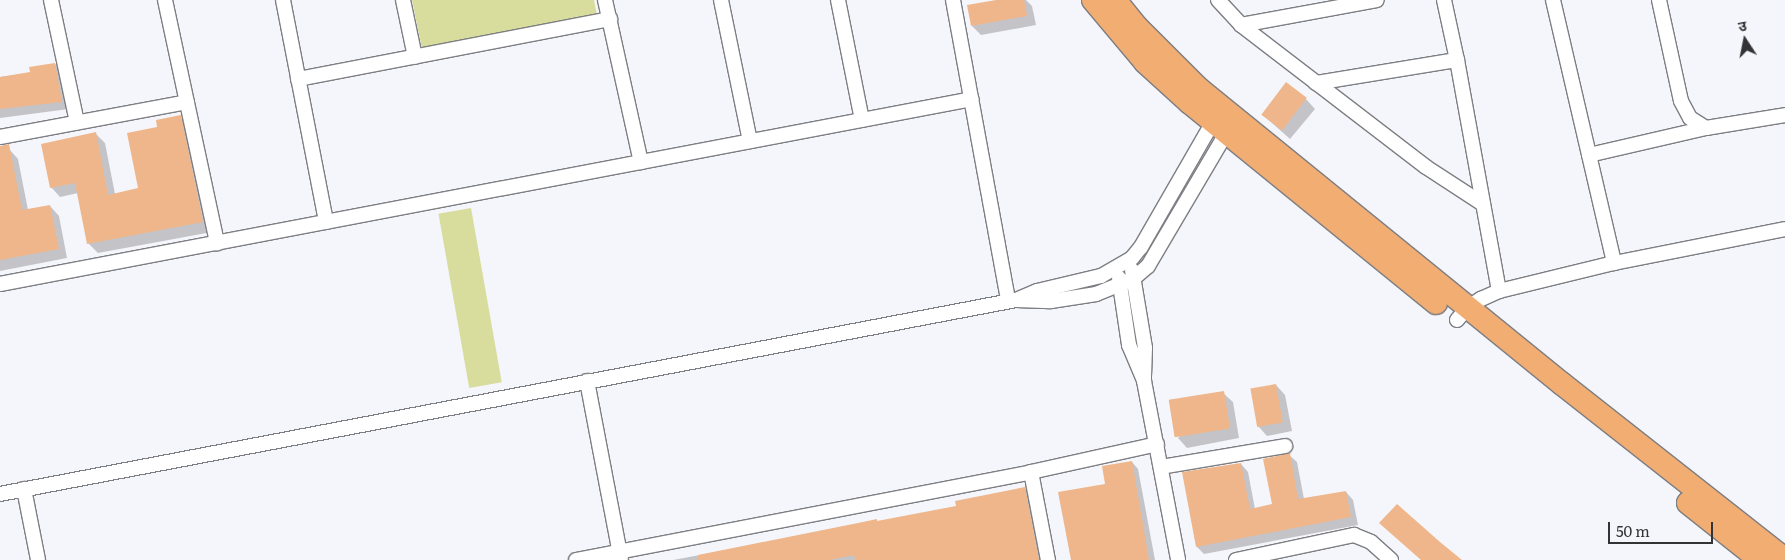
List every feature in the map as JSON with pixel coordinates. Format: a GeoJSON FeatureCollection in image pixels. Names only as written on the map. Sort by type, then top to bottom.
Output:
{"type":"FeatureCollection","features":[{"type":"Feature","properties":{"kind":"main road"},"geometry":{"type":"LineString","coordinates":[[1093,0],[1145,62],[1224,120],[1760,560]]}},
{"type":"Feature","properties":{"kind":"main road"},"geometry":{"type":"LineString","coordinates":[[1115,0],[1138,28],[1198,88],[1224,120]]}},
{"type":"Feature","properties":{"kind":"main road"},"geometry":{"type":"LineString","coordinates":[[1462,314],[1785,559]]}},
{"type":"Feature","properties":{"kind":"street"},"geometry":{"type":"LineString","coordinates":[[51,0],[77,122]]}},
{"type":"Feature","properties":{"kind":"street"},"geometry":{"type":"LineString","coordinates":[[165,0],[217,243]]}},
{"type":"Feature","properties":{"kind":"street"},"geometry":{"type":"LineString","coordinates":[[283,0],[326,222]]}},
{"type":"Feature","properties":{"kind":"street"},"geometry":{"type":"LineString","coordinates":[[403,0],[415,57]]}},
{"type":"Feature","properties":{"kind":"street"},"geometry":{"type":"LineString","coordinates":[[605,0],[640,162]]}},
{"type":"Feature","properties":{"kind":"street"},"geometry":{"type":"LineString","coordinates":[[721,0],[750,141]]}},
{"type":"Feature","properties":{"kind":"street"},"geometry":{"type":"LineString","coordinates":[[838,0],[862,120]]}},
{"type":"Feature","properties":{"kind":"street"},"geometry":{"type":"LineString","coordinates":[[953,0],[1012,300]]}},
{"type":"Feature","properties":{"kind":"street"},"geometry":{"type":"LineString","coordinates":[[1218,0],[1241,25],[1316,83],[1426,167],[1483,204]]}},
{"type":"Feature","properties":{"kind":"street"},"geometry":{"type":"LineString","coordinates":[[1241,25],[1315,6],[1377,0]]}},
{"type":"Feature","properties":{"kind":"street"},"geometry":{"type":"LineString","coordinates":[[1444,0],[1457,60],[1499,291]]}},
{"type":"Feature","properties":{"kind":"street"},"geometry":{"type":"LineString","coordinates":[[1553,0],[1614,263]]}},
{"type":"Feature","properties":{"kind":"street"},"geometry":{"type":"LineString","coordinates":[[1659,0],[1681,101],[1690,118],[1706,128]]}},
{"type":"Feature","properties":{"kind":"street"},"geometry":{"type":"LineString","coordinates":[[298,79],[610,19]]}},
{"type":"Feature","properties":{"kind":"street"},"geometry":{"type":"LineString","coordinates":[[1316,83],[1457,60]]}},
{"type":"Feature","properties":{"kind":"street"},"geometry":{"type":"LineString","coordinates":[[0,284],[972,99]]}},
{"type":"Feature","properties":{"kind":"street"},"geometry":{"type":"LineString","coordinates":[[0,137],[187,102]]}},
{"type":"Feature","properties":{"kind":"street"},"geometry":{"type":"LineString","coordinates":[[1589,155],[1706,128],[1785,115]]}},
{"type":"Feature","properties":{"kind":"street"},"geometry":{"type":"LineString","coordinates":[[1012,300],[1051,301],[1096,294],[1133,279],[1148,266],[1224,120]]}},
{"type":"Feature","properties":{"kind":"street"},"geometry":{"type":"LineString","coordinates":[[0,494],[1012,300],[1027,294],[1101,276],[1132,258],[1141,247],[1224,120]]}},
{"type":"Feature","properties":{"kind":"street"},"geometry":{"type":"LineString","coordinates":[[1462,314],[1481,299],[1499,291],[1614,263],[1785,228]]}},
{"type":"Feature","properties":{"kind":"street"},"geometry":{"type":"LineString","coordinates":[[1132,258],[1133,279],[1145,348],[1144,381]]}},
{"type":"Feature","properties":{"kind":"street"},"geometry":{"type":"LineString","coordinates":[[1117,268],[1129,345],[1144,381],[1178,560]]}},
{"type":"Feature","properties":{"kind":"street"},"geometry":{"type":"LineString","coordinates":[[587,381],[620,556]]}},
{"type":"Feature","properties":{"kind":"street"},"geometry":{"type":"LineString","coordinates":[[576,560],[620,556],[1031,472],[1157,444]]}},
{"type":"Feature","properties":{"kind":"street"},"geometry":{"type":"LineString","coordinates":[[1161,468],[1285,446]]}},
{"type":"Feature","properties":{"kind":"street"},"geometry":{"type":"LineString","coordinates":[[1031,472],[1048,560]]}},
{"type":"Feature","properties":{"kind":"street"},"geometry":{"type":"LineString","coordinates":[[24,489],[38,560]]}},
{"type":"Feature","properties":{"kind":"street"},"geometry":{"type":"LineString","coordinates":[[1236,560],[1263,558],[1354,536],[1371,542],[1391,560]]}},
{"type":"Feature","properties":{"kind":"green space"},"geometry":{"type":"Polygon","coordinates":[[[412,0],[594,0],[597,15],[422,49],[412,0]]]}},
{"type":"Feature","properties":{"kind":"green space"},"geometry":{"type":"Polygon","coordinates":[[[471,208],[502,382],[469,388],[439,214],[471,208]]]}},
{"type":"Feature","properties":{"kind":"building"},"geometry":{"type":"Polygon","coordinates":[[[996,0],[1024,0],[1027,16],[971,26],[967,5],[996,0]]]}},
{"type":"Feature","properties":{"kind":"building"},"geometry":{"type":"Polygon","coordinates":[[[55,63],[62,102],[0,109],[0,77],[30,72],[29,67],[55,63]]]}},
{"type":"Feature","properties":{"kind":"building"},"geometry":{"type":"Polygon","coordinates":[[[1286,82],[1307,98],[1282,130],[1261,115],[1286,82]]]}},
{"type":"Feature","properties":{"kind":"building"},"geometry":{"type":"Polygon","coordinates":[[[181,115],[203,222],[87,244],[75,183],[50,188],[41,144],[96,132],[108,195],[138,188],[127,133],[157,127],[156,120],[181,115]]]}},
{"type":"Feature","properties":{"kind":"building"},"geometry":{"type":"Polygon","coordinates":[[[9,144],[22,210],[50,205],[59,249],[0,260],[0,146],[9,144]]]}},
{"type":"Feature","properties":{"kind":"building"},"geometry":{"type":"Polygon","coordinates":[[[1276,384],[1283,422],[1257,427],[1250,389],[1276,384]]]}},
{"type":"Feature","properties":{"kind":"building"},"geometry":{"type":"Polygon","coordinates":[[[1224,391],[1230,429],[1175,437],[1169,400],[1224,391]]]}},
{"type":"Feature","properties":{"kind":"building"},"geometry":{"type":"Polygon","coordinates":[[[1290,453],[1298,499],[1346,491],[1351,517],[1196,547],[1182,472],[1241,463],[1250,509],[1272,504],[1263,459],[1290,453]]]}},
{"type":"Feature","properties":{"kind":"building"},"geometry":{"type":"Polygon","coordinates":[[[1132,461],[1149,560],[1071,560],[1058,492],[1105,484],[1102,466],[1132,461]]]}},
{"type":"Feature","properties":{"kind":"building"},"geometry":{"type":"Polygon","coordinates":[[[1025,487],[1039,560],[855,560],[854,555],[830,560],[698,560],[698,555],[877,519],[877,521],[956,506],[955,501],[1025,487]]]}},
{"type":"Feature","properties":{"kind":"building"},"geometry":{"type":"Polygon","coordinates":[[[1397,504],[1462,560],[1421,560],[1379,523],[1397,504]]]}}]}
